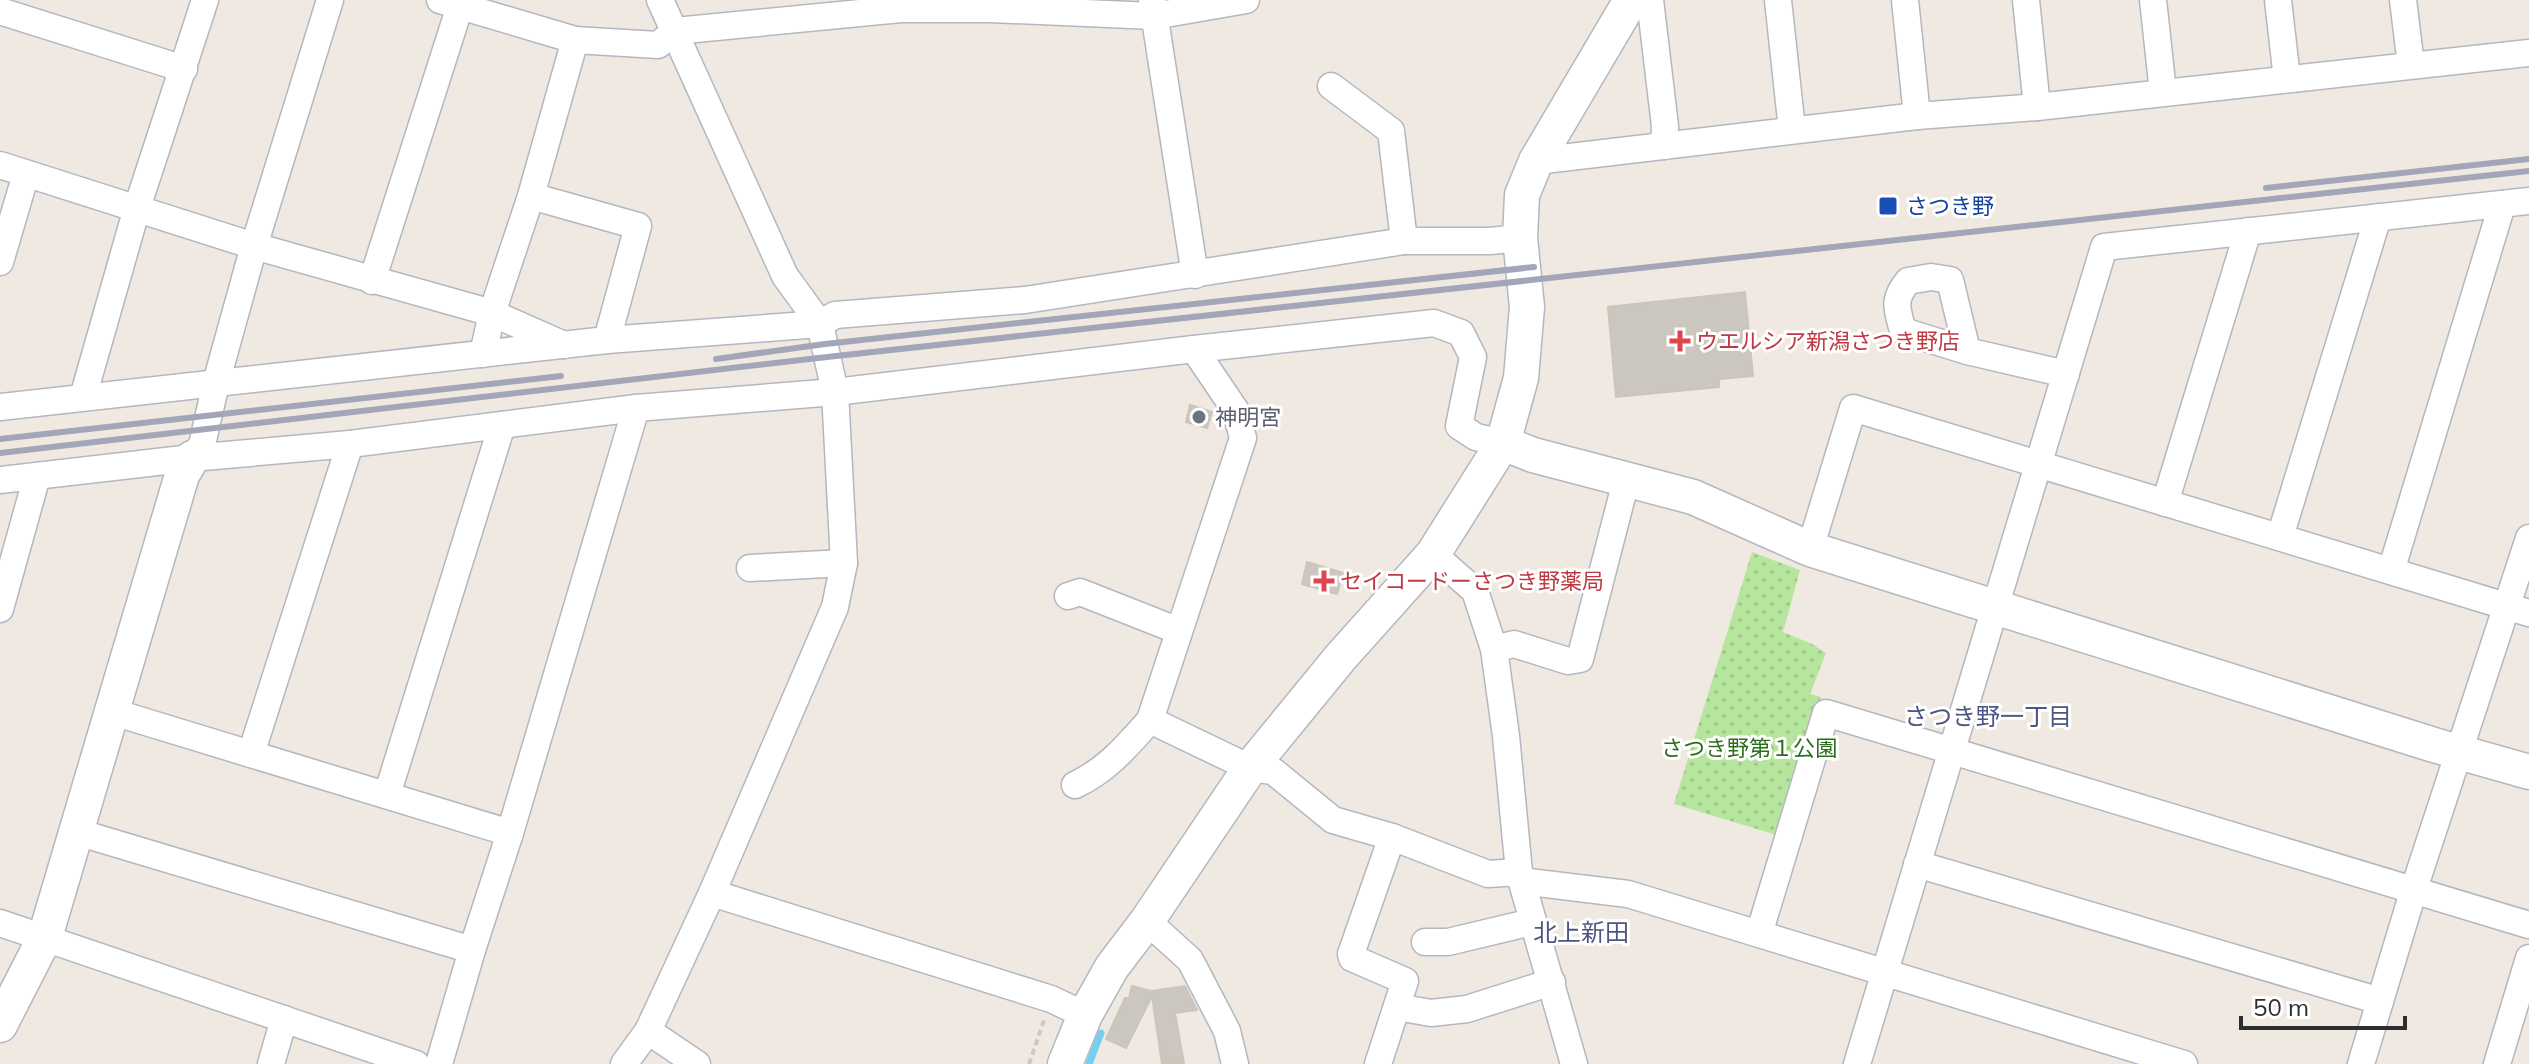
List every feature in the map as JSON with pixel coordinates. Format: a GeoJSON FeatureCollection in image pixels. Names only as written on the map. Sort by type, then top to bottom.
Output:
{"type":"FeatureCollection","features":[{"type":"Feature","properties":{"kind":"street"},"geometry":{"type":"LineString","coordinates":[[83,397],[137,208],[205,0]]}},
{"type":"Feature","properties":{"kind":"street"},"geometry":{"type":"LineString","coordinates":[[0,1025],[45,937],[182,475],[202,445],[254,246],[330,0]]}},
{"type":"Feature","properties":{"kind":"street"},"geometry":{"type":"LineString","coordinates":[[624,1064],[648,1031],[712,893],[835,607],[844,563],[835,392],[820,324],[785,276],[660,0]]}},
{"type":"Feature","properties":{"kind":"street"},"geometry":{"type":"LineString","coordinates":[[372,281],[450,3],[575,40],[658,45],[675,31],[901,9],[1153,8],[1246,0]]}},
{"type":"Feature","properties":{"kind":"street"},"geometry":{"type":"LineString","coordinates":[[1065,1064],[1085,1015],[1112,967],[1147,921],[1250,768],[1340,658],[1433,554],[1503,443],[1521,378],[1527,307],[1520,238],[1522,195],[1536,161],[1631,0]]}},
{"type":"Feature","properties":{"kind":"street"},"geometry":{"type":"LineString","coordinates":[[1650,0],[1665,126],[1664,146]]}},
{"type":"Feature","properties":{"kind":"street"},"geometry":{"type":"LineString","coordinates":[[1778,0],[1792,130]]}},
{"type":"Feature","properties":{"kind":"street"},"geometry":{"type":"LineString","coordinates":[[1905,0],[1917,116]]}},
{"type":"Feature","properties":{"kind":"street"},"geometry":{"type":"LineString","coordinates":[[2026,0],[2037,107]]}},
{"type":"Feature","properties":{"kind":"street"},"geometry":{"type":"LineString","coordinates":[[2153,0],[2163,92]]}},
{"type":"Feature","properties":{"kind":"street"},"geometry":{"type":"LineString","coordinates":[[2278,0],[2287,79]]}},
{"type":"Feature","properties":{"kind":"street"},"geometry":{"type":"LineString","coordinates":[[2403,0],[2411,65]]}},
{"type":"Feature","properties":{"kind":"street"},"geometry":{"type":"LineString","coordinates":[[1153,8],[1195,275]]}},
{"type":"Feature","properties":{"kind":"street"},"geometry":{"type":"LineString","coordinates":[[0,11],[184,69]]}},
{"type":"Feature","properties":{"kind":"street"},"geometry":{"type":"LineString","coordinates":[[483,354],[492,313],[531,196],[575,40]]}},
{"type":"Feature","properties":{"kind":"street"},"geometry":{"type":"LineString","coordinates":[[1536,161],[1917,116],[2037,107],[2529,53]]}},
{"type":"Feature","properties":{"kind":"street"},"geometry":{"type":"LineString","coordinates":[[1331,86],[1391,131],[1404,241]]}},
{"type":"Feature","properties":{"kind":"street"},"geometry":{"type":"LineString","coordinates":[[0,165],[254,246],[492,313],[566,346]]}},
{"type":"Feature","properties":{"kind":"street"},"geometry":{"type":"LineString","coordinates":[[0,262],[26,174]]}},
{"type":"Feature","properties":{"kind":"street"},"geometry":{"type":"LineString","coordinates":[[531,196],[638,226],[607,340]]}},
{"type":"Feature","properties":{"kind":"street"},"geometry":{"type":"LineString","coordinates":[[1857,1064],[2104,247],[2529,201]]}},
{"type":"Feature","properties":{"kind":"street"},"geometry":{"type":"LineString","coordinates":[[2391,571],[2502,205]]}},
{"type":"Feature","properties":{"kind":"street"},"geometry":{"type":"LineString","coordinates":[[2280,537],[2378,217]]}},
{"type":"Feature","properties":{"kind":"street"},"geometry":{"type":"LineString","coordinates":[[2165,503],[2248,231]]}},
{"type":"Feature","properties":{"kind":"street"},"geometry":{"type":"LineString","coordinates":[[0,407],[607,340],[820,324],[835,315],[1025,300],[1404,241],[1520,238]]}},
{"type":"Feature","properties":{"kind":"street"},"geometry":{"type":"LineString","coordinates":[[0,480],[350,444],[636,408],[835,392],[1434,323],[1461,333],[1473,357],[1459,426],[1476,437],[1626,481],[1693,497],[1810,549],[2529,772]]}},
{"type":"Feature","properties":{"kind":"street"},"geometry":{"type":"LineString","coordinates":[[1075,785],[1095,776],[1117,758],[1150,720],[1243,438],[1236,411],[1194,349]]}},
{"type":"Feature","properties":{"kind":"street"},"geometry":{"type":"LineString","coordinates":[[1967,351],[2066,374]]}},
{"type":"Feature","properties":{"kind":"street"},"geometry":{"type":"LineString","coordinates":[[439,1064],[636,408]]}},
{"type":"Feature","properties":{"kind":"street"},"geometry":{"type":"LineString","coordinates":[[1810,549],[1853,408],[2519,610]]}},
{"type":"Feature","properties":{"kind":"street"},"geometry":{"type":"LineString","coordinates":[[387,795],[502,425]]}},
{"type":"Feature","properties":{"kind":"street"},"geometry":{"type":"LineString","coordinates":[[251,754],[350,444]]}},
{"type":"Feature","properties":{"kind":"street"},"geometry":{"type":"LineString","coordinates":[[0,609],[37,476]]}},
{"type":"Feature","properties":{"kind":"street"},"geometry":{"type":"LineString","coordinates":[[1494,649],[1514,644],[1568,661],[1580,659],[1626,481]]}},
{"type":"Feature","properties":{"kind":"street"},"geometry":{"type":"LineString","coordinates":[[2361,1064],[2414,889],[2460,753],[2519,610],[2529,538]]}},
{"type":"Feature","properties":{"kind":"street"},"geometry":{"type":"LineString","coordinates":[[1433,554],[1475,591],[1494,649],[1520,877],[1574,1064]]}},
{"type":"Feature","properties":{"kind":"street"},"geometry":{"type":"LineString","coordinates":[[750,568],[844,563]]}},
{"type":"Feature","properties":{"kind":"street"},"geometry":{"type":"LineString","coordinates":[[1068,596],[1080,592],[1179,631]]}},
{"type":"Feature","properties":{"kind":"street"},"geometry":{"type":"LineString","coordinates":[[113,712],[510,833]]}},
{"type":"Feature","properties":{"kind":"street"},"geometry":{"type":"LineString","coordinates":[[1759,934],[1826,713],[2529,925]]}},
{"type":"Feature","properties":{"kind":"street"},"geometry":{"type":"LineString","coordinates":[[1150,720],[1250,768],[1273,771],[1333,820],[1392,837],[1488,874],[1628,894],[2184,1064]]}},
{"type":"Feature","properties":{"kind":"street"},"geometry":{"type":"LineString","coordinates":[[77,832],[472,950]]}},
{"type":"Feature","properties":{"kind":"street"},"geometry":{"type":"LineString","coordinates":[[1378,1064],[1405,981],[1352,958],[1351,954],[1392,837]]}},
{"type":"Feature","properties":{"kind":"street"},"geometry":{"type":"LineString","coordinates":[[1917,864],[2380,1001]]}},
{"type":"Feature","properties":{"kind":"street"},"geometry":{"type":"LineString","coordinates":[[712,893],[1051,999],[1085,1015]]}},
{"type":"Feature","properties":{"kind":"street"},"geometry":{"type":"LineString","coordinates":[[1147,921],[1190,960],[1227,1031],[1235,1064]]}},
{"type":"Feature","properties":{"kind":"street"},"geometry":{"type":"LineString","coordinates":[[1425,942],[1448,942],[1532,922]]}},
{"type":"Feature","properties":{"kind":"street"},"geometry":{"type":"LineString","coordinates":[[0,923],[416,1064]]}},
{"type":"Feature","properties":{"kind":"street"},"geometry":{"type":"LineString","coordinates":[[2497,1064],[2529,958]]}},
{"type":"Feature","properties":{"kind":"street"},"geometry":{"type":"LineString","coordinates":[[1397,1007],[1431,1013],[1467,1009],[1552,982]]}},
{"type":"Feature","properties":{"kind":"street"},"geometry":{"type":"LineString","coordinates":[[271,1064],[284,1019]]}},
{"type":"Feature","properties":{"kind":"street"},"geometry":{"type":"LineString","coordinates":[[648,1031],[697,1064]]}},
{"type":"Feature","properties":{"kind":"path"},"geometry":{"type":"LineString","coordinates":[[1029,1064],[1051,999]]}},
{"type":"Feature","properties":{"kind":"green space","name":"さつき野第１公園"},"geometry":{"type":"Polygon","coordinates":[[[1752,552],[1800,570],[1783,632],[1826,653],[1810,694],[1821,697],[1780,836],[1674,804],[1752,552]]]}},
{"type":"Feature","properties":{"kind":"building","name":"ウエルシア新潟さつき野店"},"geometry":{"type":"Polygon","coordinates":[[[1745,292],[1753,376],[1719,379],[1719,387],[1616,397],[1608,307],[1745,292]]]}},
{"type":"Feature","properties":{"kind":"building","name":"神明宮"},"geometry":{"type":"Polygon","coordinates":[[[1190,405],[1212,412],[1207,428],[1186,422],[1190,405]]]}},
{"type":"Feature","properties":{"kind":"building","name":"セイコードーさつき野薬局"},"geometry":{"type":"Polygon","coordinates":[[[1307,562],[1343,573],[1337,594],[1302,584],[1307,562]]]}},
{"type":"Feature","properties":{"kind":"building"},"geometry":{"type":"Polygon","coordinates":[[[1132,986],[1151,991],[1185,986],[1197,1010],[1175,1013],[1184,1064],[1162,1064],[1152,996],[1126,1048],[1106,1039],[1125,998],[1129,998],[1132,986]]]}},
{"type":"Feature","properties":{"kind":"waterway"},"geometry":{"type":"LineString","coordinates":[[1089,1064],[1101,1033]]}},
{"type":"Feature","properties":{"kind":"railway"},"geometry":{"type":"LineString","coordinates":[[2266,188],[2529,159]]}},
{"type":"Feature","properties":{"kind":"railway"},"geometry":{"type":"LineString","coordinates":[[0,453],[827,357],[2529,171]]}},
{"type":"Feature","properties":{"kind":"railway"},"geometry":{"type":"LineString","coordinates":[[716,359],[825,344],[1534,267]]}},
{"type":"Feature","properties":{"kind":"railway"},"geometry":{"type":"LineString","coordinates":[[0,439],[561,376]]}},
{"type":"Feature","properties":{"kind":"place","name":"さつき野"},"geometry":{"type":"Point","coordinates":[1888,206]}},
{"type":"Feature","properties":{"kind":"place","name":"ウエルシア新潟さつき野店"},"geometry":{"type":"Point","coordinates":[1680,341]}},
{"type":"Feature","properties":{"kind":"place","name":"神明宮"},"geometry":{"type":"Point","coordinates":[1199,417]}},
{"type":"Feature","properties":{"kind":"place","name":"セイコードーさつき野薬局"},"geometry":{"type":"Point","coordinates":[1324,581]}},
{"type":"Feature","properties":{"kind":"district","name":"さつき野一丁目"},"geometry":{"type":"Point","coordinates":[1988,717]}},
{"type":"Feature","properties":{"kind":"district","name":"北上新田"},"geometry":{"type":"Point","coordinates":[1581,933]}}]}
